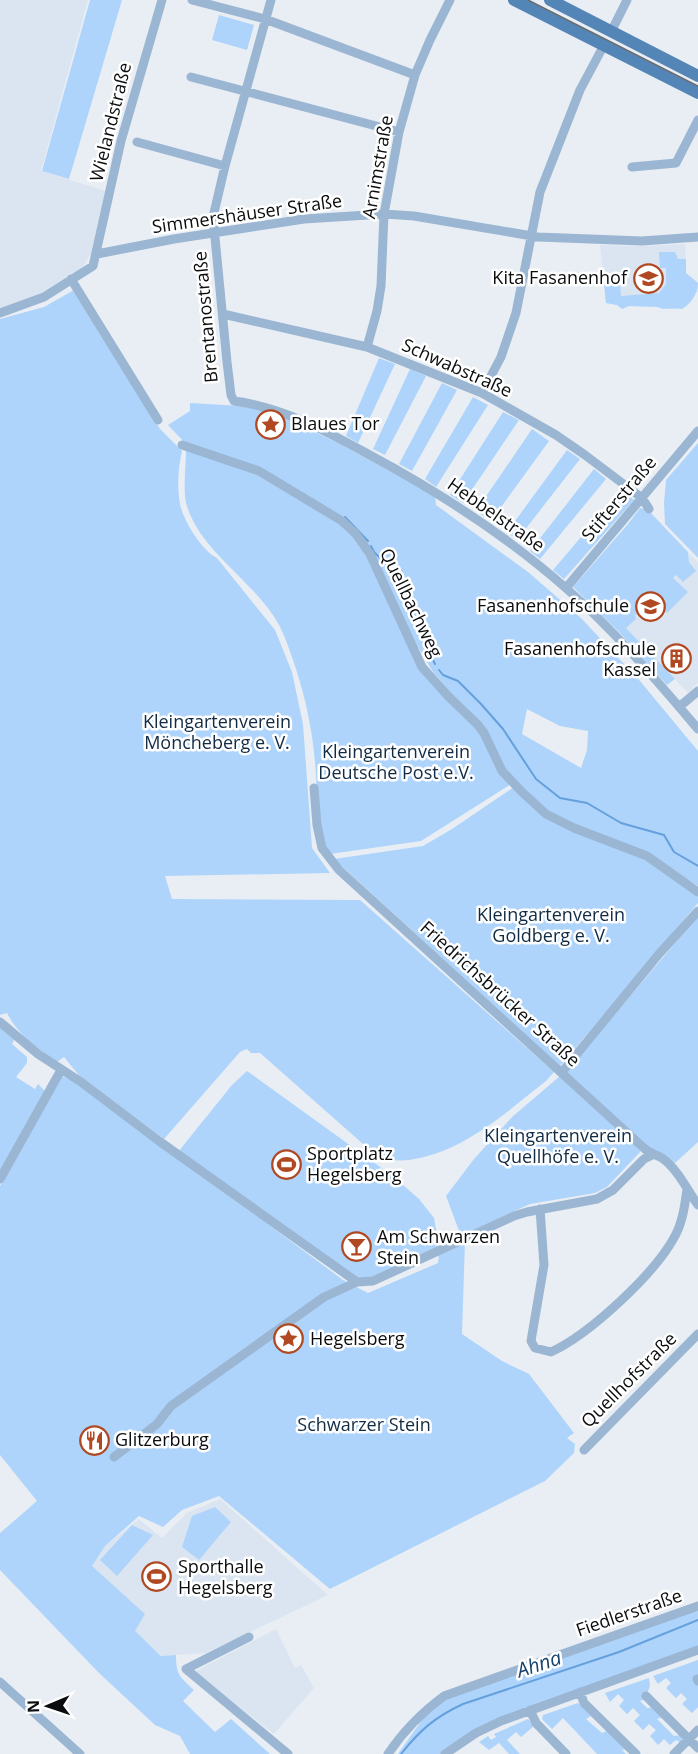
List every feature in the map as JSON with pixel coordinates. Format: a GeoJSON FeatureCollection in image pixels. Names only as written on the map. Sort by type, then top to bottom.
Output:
{"type":"FeatureCollection","features":[{"type":"Feature","properties":{"kind":"main road"},"geometry":{"type":"LineString","coordinates":[[514,0],[698,93]]}},
{"type":"Feature","properties":{"kind":"main road"},"geometry":{"type":"LineString","coordinates":[[550,0],[698,76]]}},
{"type":"Feature","properties":{"kind":"street","name":"Wielandstraße"},"geometry":{"type":"LineString","coordinates":[[97,254],[121,141],[162,0]]}},
{"type":"Feature","properties":{"kind":"street"},"geometry":{"type":"LineString","coordinates":[[192,0],[265,19],[415,75]]}},
{"type":"Feature","properties":{"kind":"street","name":"Brentanostraße"},"geometry":{"type":"LineString","coordinates":[[231,395],[213,217],[271,0]]}},
{"type":"Feature","properties":{"kind":"street","name":"Arnimstraße"},"geometry":{"type":"LineString","coordinates":[[367,347],[381,286],[384,214],[399,132],[415,75],[450,0]]}},
{"type":"Feature","properties":{"kind":"street"},"geometry":{"type":"LineString","coordinates":[[611,32],[627,0]]}},
{"type":"Feature","properties":{"kind":"street"},"geometry":{"type":"LineString","coordinates":[[482,393],[501,357],[516,313],[540,192],[580,90],[604,45]]}},
{"type":"Feature","properties":{"kind":"street"},"geometry":{"type":"LineString","coordinates":[[191,77],[399,132]]}},
{"type":"Feature","properties":{"kind":"street"},"geometry":{"type":"LineString","coordinates":[[632,167],[676,163],[698,120]]}},
{"type":"Feature","properties":{"kind":"street"},"geometry":{"type":"LineString","coordinates":[[137,142],[225,166]]}},
{"type":"Feature","properties":{"kind":"street","name":"Simmershäuser Straße"},"geometry":{"type":"LineString","coordinates":[[97,254],[215,232],[304,219],[384,214],[414,216],[532,236],[642,241],[698,237]]}},
{"type":"Feature","properties":{"kind":"street"},"geometry":{"type":"LineString","coordinates":[[0,313],[44,297],[93,266],[97,254]]}},
{"type":"Feature","properties":{"kind":"street"},"geometry":{"type":"LineString","coordinates":[[72,279],[158,420]]}},
{"type":"Feature","properties":{"kind":"street","name":"Schwabstraße"},"geometry":{"type":"LineString","coordinates":[[223,314],[367,347],[482,393],[556,435],[642,498],[649,509]]}},
{"type":"Feature","properties":{"kind":"street","name":"Hebbelstraße"},"geometry":{"type":"LineString","coordinates":[[231,395],[234,401],[284,412],[423,483],[506,541],[566,588],[614,635],[698,729]]}},
{"type":"Feature","properties":{"kind":"street","name":"Stifterstraße"},"geometry":{"type":"LineString","coordinates":[[566,588],[698,431]]}},
{"type":"Feature","properties":{"kind":"street","name":"Quellbachweg"},"geometry":{"type":"LineString","coordinates":[[182,446],[259,471],[342,521],[356,534],[370,554],[422,667],[478,725],[502,771],[522,792],[546,814],[574,828],[647,856],[698,892]]}},
{"type":"Feature","properties":{"kind":"street"},"geometry":{"type":"LineString","coordinates":[[680,707],[698,691]]}},
{"type":"Feature","properties":{"kind":"street","name":"Friedrichsbrücker Straße"},"geometry":{"type":"LineString","coordinates":[[314,788],[317,825],[322,848],[339,870],[652,1155],[662,1158],[673,1169],[698,1205]]}},
{"type":"Feature","properties":{"kind":"street"},"geometry":{"type":"LineString","coordinates":[[562,1072],[698,910]]}},
{"type":"Feature","properties":{"kind":"street"},"geometry":{"type":"LineString","coordinates":[[0,1022],[61,1070],[81,1082],[159,1142],[354,1283]]}},
{"type":"Feature","properties":{"kind":"street"},"geometry":{"type":"LineString","coordinates":[[0,1179],[61,1070]]}},
{"type":"Feature","properties":{"kind":"street"},"geometry":{"type":"LineString","coordinates":[[114,1457],[157,1424],[171,1406],[324,1297],[354,1283],[373,1281],[514,1216],[597,1199],[606,1195],[644,1159],[652,1155]]}},
{"type":"Feature","properties":{"kind":"street"},"geometry":{"type":"LineString","coordinates":[[540,1209],[544,1265],[531,1341],[538,1350],[551,1352],[592,1326],[659,1260],[676,1232],[684,1211],[687,1189]]}},
{"type":"Feature","properties":{"kind":"street","name":"Quellhofstraße"},"geometry":{"type":"LineString","coordinates":[[584,1450],[698,1334]]}},
{"type":"Feature","properties":{"kind":"street","name":"Fiedlerstraße"},"geometry":{"type":"LineString","coordinates":[[388,1754],[402,1733],[420,1714],[444,1696],[698,1606]]}},
{"type":"Feature","properties":{"kind":"street"},"geometry":{"type":"LineString","coordinates":[[249,1637],[186,1669],[288,1754]]}},
{"type":"Feature","properties":{"kind":"street"},"geometry":{"type":"LineString","coordinates":[[445,1754],[476,1733],[530,1710],[698,1650]]}},
{"type":"Feature","properties":{"kind":"street"},"geometry":{"type":"LineString","coordinates":[[0,1682],[80,1754]]}},
{"type":"Feature","properties":{"kind":"street"},"geometry":{"type":"LineString","coordinates":[[580,1692],[584,1703],[636,1754]]}},
{"type":"Feature","properties":{"kind":"street"},"geometry":{"type":"LineString","coordinates":[[646,1696],[698,1748]]}},
{"type":"Feature","properties":{"kind":"street"},"geometry":{"type":"LineString","coordinates":[[530,1710],[536,1723],[566,1754]]}},
{"type":"Feature","properties":{"kind":"street"},"geometry":{"type":"LineString","coordinates":[[674,1754],[698,1730]]}},
{"type":"Feature","properties":{"kind":"shaded area"},"geometry":{"type":"Polygon","coordinates":[[[0,0],[88,0],[41,171],[106,191],[91,254],[82,268],[56,287],[0,311],[0,0]]]}},
{"type":"Feature","properties":{"kind":"shaded area","name":"Kita Fasanenhof"},"geometry":{"type":"Polygon","coordinates":[[[685,244],[686,273],[698,283],[698,292],[660,307],[620,306],[606,303],[600,245],[685,244]]]}},
{"type":"Feature","properties":{"kind":"shaded area"},"geometry":{"type":"Polygon","coordinates":[[[688,552],[698,562],[698,683],[688,693],[624,626],[689,562],[688,552]]]}},
{"type":"Feature","properties":{"kind":"shaded area"},"geometry":{"type":"Polygon","coordinates":[[[220,1499],[328,1595],[206,1653],[162,1656],[134,1631],[144,1614],[91,1566],[105,1546],[139,1519],[162,1538],[187,1513],[220,1499]]]}},
{"type":"Feature","properties":{"kind":"shaded area"},"geometry":{"type":"Polygon","coordinates":[[[276,1629],[295,1668],[301,1665],[314,1688],[274,1734],[194,1672],[276,1629]]]}},
{"type":"Feature","properties":{"kind":"green space"},"geometry":{"type":"Polygon","coordinates":[[[90,0],[122,0],[69,179],[42,171],[90,0]]]}},
{"type":"Feature","properties":{"kind":"green space"},"geometry":{"type":"Polygon","coordinates":[[[219,15],[254,25],[247,50],[212,40],[219,15]]]}},
{"type":"Feature","properties":{"kind":"green space"},"geometry":{"type":"Polygon","coordinates":[[[659,252],[675,252],[678,259],[686,259],[686,273],[698,283],[695,294],[688,304],[682,309],[629,306],[622,309],[617,305],[606,303],[604,284],[620,284],[621,296],[659,293],[666,284],[666,268],[660,268],[659,252]]]}},
{"type":"Feature","properties":{"kind":"green space","name":"Kleingartenverein Möncheberg e. V."},"geometry":{"type":"Polygon","coordinates":[[[74,290],[154,420],[182,451],[178,477],[179,497],[189,526],[199,542],[217,558],[275,630],[292,672],[303,724],[312,848],[330,873],[165,876],[172,899],[360,900],[554,1072],[546,1081],[482,1130],[447,1149],[409,1160],[380,1159],[260,1053],[251,1053],[247,1049],[240,1052],[164,1139],[82,1079],[64,1057],[57,1062],[35,1046],[22,1034],[7,1013],[0,1015],[0,319],[44,307],[74,290]]]}},
{"type":"Feature","properties":{"kind":"green space"},"geometry":{"type":"Polygon","coordinates":[[[379,358],[395,364],[358,443],[346,436],[379,358]]]}},
{"type":"Feature","properties":{"kind":"green space"},"geometry":{"type":"Polygon","coordinates":[[[410,369],[426,376],[385,455],[373,449],[410,369]]]}},
{"type":"Feature","properties":{"kind":"green space"},"geometry":{"type":"Polygon","coordinates":[[[442,383],[457,390],[412,471],[399,464],[442,383]]]}},
{"type":"Feature","properties":{"kind":"green space"},"geometry":{"type":"Polygon","coordinates":[[[473,397],[488,405],[436,487],[425,479],[473,397]]]}},
{"type":"Feature","properties":{"kind":"green space"},"geometry":{"type":"Polygon","coordinates":[[[190,403],[242,406],[277,414],[340,444],[435,495],[436,505],[528,572],[581,618],[640,681],[698,751],[698,886],[648,854],[574,825],[547,811],[503,768],[456,699],[433,672],[415,642],[365,542],[261,469],[187,445],[168,425],[190,411],[190,403]],[[527,709],[522,734],[581,768],[587,750],[588,731],[560,726],[527,709]]]}},
{"type":"Feature","properties":{"kind":"green space"},"geometry":{"type":"Polygon","coordinates":[[[503,412],[519,420],[463,503],[450,495],[503,412]]]}},
{"type":"Feature","properties":{"kind":"green space"},"geometry":{"type":"Polygon","coordinates":[[[532,429],[549,441],[491,521],[476,511],[532,429]]]}},
{"type":"Feature","properties":{"kind":"green space"},"geometry":{"type":"Polygon","coordinates":[[[698,443],[698,558],[665,524],[664,503],[666,480],[698,443]]]}},
{"type":"Feature","properties":{"kind":"green space","name":"Kleingartenverein Deutsche Post e.V."},"geometry":{"type":"Polygon","coordinates":[[[186,449],[261,474],[338,519],[357,539],[374,565],[422,671],[476,728],[511,784],[421,841],[330,854],[319,826],[316,775],[308,714],[289,649],[276,619],[205,540],[194,522],[185,498],[186,449]]]}},
{"type":"Feature","properties":{"kind":"green space"},"geometry":{"type":"Polygon","coordinates":[[[567,450],[580,459],[517,540],[507,532],[567,450]]]}},
{"type":"Feature","properties":{"kind":"green space"},"geometry":{"type":"Polygon","coordinates":[[[594,469],[606,479],[540,559],[530,551],[594,469]]]}},
{"type":"Feature","properties":{"kind":"green space"},"geometry":{"type":"Polygon","coordinates":[[[621,490],[634,500],[564,579],[553,570],[621,490]]]}},
{"type":"Feature","properties":{"kind":"green space"},"geometry":{"type":"Polygon","coordinates":[[[640,508],[648,510],[688,552],[689,562],[696,571],[683,582],[676,575],[673,578],[688,592],[667,613],[655,603],[635,615],[636,619],[626,628],[675,679],[667,685],[618,631],[573,587],[640,508]]]}},
{"type":"Feature","properties":{"kind":"green space","name":"Kleingartenverein Goldberg e. V."},"geometry":{"type":"Polygon","coordinates":[[[514,787],[545,815],[645,859],[698,895],[698,903],[560,1066],[334,859],[423,846],[514,787]]]}},
{"type":"Feature","properties":{"kind":"green space","name":"Kleingartenverein Quellhöfe e. V."},"geometry":{"type":"Polygon","coordinates":[[[698,916],[698,1142],[675,1163],[664,1154],[645,1146],[566,1072],[698,916]]]}},
{"type":"Feature","properties":{"kind":"green space"},"geometry":{"type":"Polygon","coordinates":[[[0,1026],[15,1038],[12,1044],[27,1057],[27,1063],[16,1077],[35,1089],[38,1084],[45,1091],[0,1173],[0,1026]]]}},
{"type":"Feature","properties":{"kind":"green space","name":"Sportplatz Hegelsberg"},"geometry":{"type":"Polygon","coordinates":[[[247,1071],[394,1177],[419,1199],[434,1218],[439,1246],[372,1278],[358,1279],[178,1152],[232,1085],[247,1071]]]}},
{"type":"Feature","properties":{"kind":"green space","name":"Schwarzer Stein"},"geometry":{"type":"Polygon","coordinates":[[[62,1076],[80,1084],[343,1280],[368,1293],[438,1263],[439,1253],[465,1241],[462,1334],[502,1361],[529,1374],[574,1433],[567,1438],[575,1444],[574,1453],[545,1481],[330,1589],[219,1496],[182,1510],[163,1527],[139,1516],[105,1546],[92,1566],[145,1614],[135,1631],[161,1656],[176,1655],[180,1675],[194,1690],[183,1701],[215,1732],[231,1719],[270,1754],[190,1754],[180,1736],[155,1725],[99,1673],[0,1570],[0,1533],[37,1501],[0,1455],[0,1186],[62,1076]]]}},
{"type":"Feature","properties":{"kind":"green space","name":"Kleingartenverein Quellhöfe e. V."},"geometry":{"type":"Polygon","coordinates":[[[560,1076],[641,1151],[607,1187],[595,1193],[530,1204],[461,1236],[446,1196],[474,1159],[512,1117],[560,1076]]]}},
{"type":"Feature","properties":{"kind":"green space"},"geometry":{"type":"Polygon","coordinates":[[[215,1507],[231,1522],[199,1560],[182,1547],[192,1516],[215,1507]]]}},
{"type":"Feature","properties":{"kind":"green space"},"geometry":{"type":"Polygon","coordinates":[[[132,1525],[153,1535],[117,1576],[100,1560],[132,1525]]]}},
{"type":"Feature","properties":{"kind":"green space"},"geometry":{"type":"Polygon","coordinates":[[[698,1608],[698,1647],[501,1719],[443,1754],[398,1754],[424,1717],[444,1699],[698,1608]]]}},
{"type":"Feature","properties":{"kind":"green space"},"geometry":{"type":"Polygon","coordinates":[[[698,1660],[698,1707],[692,1713],[682,1704],[687,1699],[681,1693],[676,1698],[666,1688],[671,1683],[666,1678],[658,1684],[653,1676],[698,1660]]]}},
{"type":"Feature","properties":{"kind":"green space"},"geometry":{"type":"Polygon","coordinates":[[[649,1678],[650,1686],[645,1699],[640,1701],[647,1708],[654,1707],[663,1717],[657,1719],[674,1736],[681,1735],[683,1738],[681,1743],[676,1740],[670,1745],[664,1739],[658,1745],[650,1736],[656,1730],[649,1724],[643,1730],[634,1721],[640,1715],[633,1708],[627,1714],[619,1706],[624,1700],[618,1694],[610,1702],[605,1693],[649,1678]]]}},
{"type":"Feature","properties":{"kind":"green space"},"geometry":{"type":"Polygon","coordinates":[[[578,1703],[591,1716],[586,1719],[602,1733],[609,1730],[627,1749],[622,1750],[626,1754],[597,1754],[563,1718],[552,1729],[542,1719],[543,1715],[578,1703]]]}},
{"type":"Feature","properties":{"kind":"green space"},"geometry":{"type":"Polygon","coordinates":[[[528,1719],[534,1726],[521,1737],[516,1732],[507,1740],[520,1754],[509,1754],[499,1743],[489,1750],[479,1742],[488,1736],[491,1740],[496,1737],[494,1734],[528,1719]]]}},
{"type":"Feature","properties":{"kind":"waterway"},"geometry":{"type":"LineString","coordinates":[[345,517],[368,541]]}},
{"type":"Feature","properties":{"kind":"waterway"},"geometry":{"type":"LineString","coordinates":[[371,546],[387,565],[435,664]]}},
{"type":"Feature","properties":{"kind":"waterway"},"geometry":{"type":"LineString","coordinates":[[439,670],[443,675],[458,681],[481,704],[503,729],[536,779],[560,798],[587,803],[621,823],[664,835],[674,852],[698,866]]}},
{"type":"Feature","properties":{"kind":"waterway","name":"Ahna"},"geometry":{"type":"LineString","coordinates":[[401,1754],[429,1725],[463,1704],[619,1652],[698,1620]]}},
{"type":"Feature","properties":{"kind":"tram line"},"geometry":{"type":"LineString","coordinates":[[528,0],[698,86]]}},
{"type":"Feature","properties":{"kind":"place","name":"Kita Fasanenhof"},"geometry":{"type":"Point","coordinates":[648,278]}},
{"type":"Feature","properties":{"kind":"place","name":"Blaues Tor"},"geometry":{"type":"Point","coordinates":[270,424]}},
{"type":"Feature","properties":{"kind":"place","name":"Fasanenhofschule"},"geometry":{"type":"Point","coordinates":[650,606]}},
{"type":"Feature","properties":{"kind":"place","name":"Fasanenhofschule Kassel"},"geometry":{"type":"Point","coordinates":[677,659]}},
{"type":"Feature","properties":{"kind":"place","name":"Sportplatz Hegelsberg"},"geometry":{"type":"Point","coordinates":[286,1164]}},
{"type":"Feature","properties":{"kind":"place","name":"Am Schwarzen Stein"},"geometry":{"type":"Point","coordinates":[356,1247]}},
{"type":"Feature","properties":{"kind":"place","name":"Hegelsberg"},"geometry":{"type":"Point","coordinates":[289,1339]}},
{"type":"Feature","properties":{"kind":"place","name":"Glitzerburg"},"geometry":{"type":"Point","coordinates":[94,1440]}},
{"type":"Feature","properties":{"kind":"place","name":"Sporthalle Hegelsberg"},"geometry":{"type":"Point","coordinates":[157,1577]}}]}
